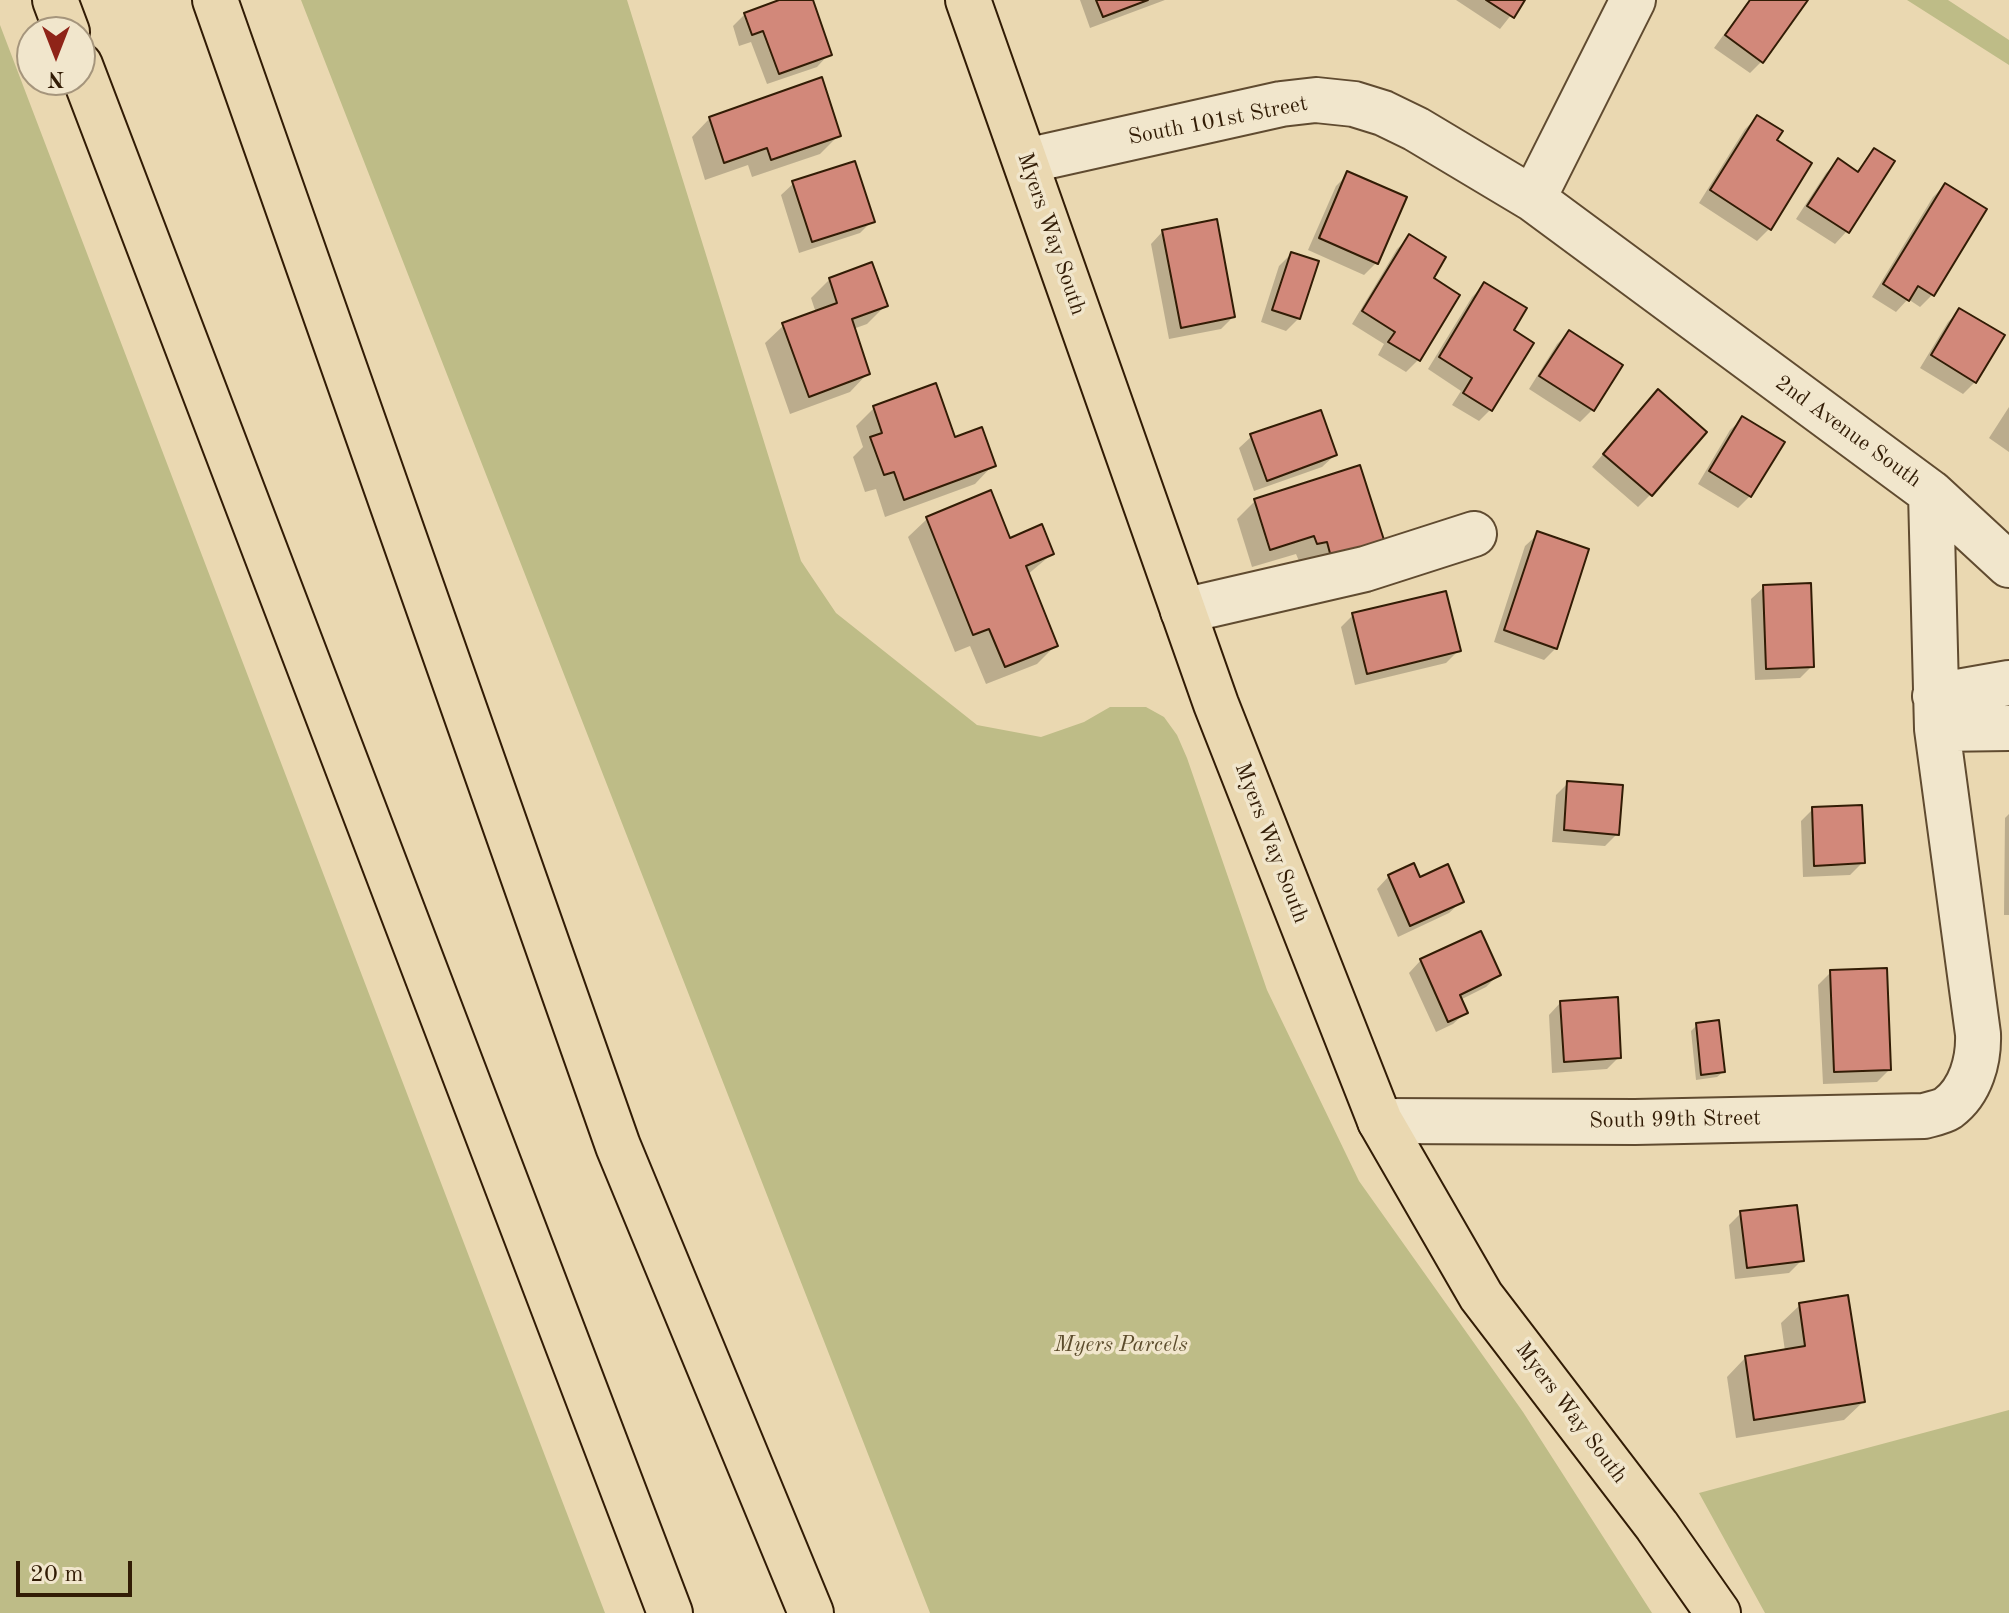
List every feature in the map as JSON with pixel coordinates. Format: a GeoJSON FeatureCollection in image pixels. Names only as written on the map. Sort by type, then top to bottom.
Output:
{"type":"FeatureCollection","features":[{"type":"Feature","properties":{"kind":"main road"},"geometry":{"type":"LineString","coordinates":[[215,0],[618,1146],[811,1613]]}},
{"type":"Feature","properties":{"kind":"main road","name":"Myers Way South"},"geometry":{"type":"LineString","coordinates":[[968,0],[1216,704],[1380,1121],[1481,1296],[1657,1526],[1718,1613]]}},
{"type":"Feature","properties":{"kind":"main road"},"geometry":{"type":"LineString","coordinates":[[92,96],[670,1613]]}},
{"type":"Feature","properties":{"kind":"street"},"geometry":{"type":"LineString","coordinates":[[1533,199],[1633,0]]}},
{"type":"Feature","properties":{"kind":"street","name":"South 101st Street"},"geometry":{"type":"LineString","coordinates":[[1026,161],[1281,104],[1316,100],[1354,104],[1383,113],[1416,129],[1533,199]]}},
{"type":"Feature","properties":{"kind":"street","name":"2nd Avenue South"},"geometry":{"type":"LineString","coordinates":[[1533,199],[1931,493],[1936,713],[1979,1051],[1975,1069],[1962,1093]]}},
{"type":"Feature","properties":{"kind":"street"},"geometry":{"type":"LineString","coordinates":[[1931,493],[2009,565]]}},
{"type":"Feature","properties":{"kind":"street"},"geometry":{"type":"LineString","coordinates":[[1183,611],[1365,569],[1474,534]]}},
{"type":"Feature","properties":{"kind":"street"},"geometry":{"type":"LineString","coordinates":[[1936,713],[2009,683]]}},
{"type":"Feature","properties":{"kind":"street"},"geometry":{"type":"LineString","coordinates":[[1936,713],[2009,728]]}},
{"type":"Feature","properties":{"kind":"street","name":"South 99th Street"},"geometry":{"type":"LineString","coordinates":[[1380,1121],[1635,1122],[1924,1116],[1947,1108],[1962,1093]]}},
{"type":"Feature","properties":{"kind":"green space","name":"Myers Parcels"},"geometry":{"type":"Polygon","coordinates":[[[301,0],[627,0],[801,561],[836,613],[977,725],[1041,737],[1084,722],[1110,707],[1146,707],[1164,717],[1177,735],[1187,758],[1267,990],[1359,1181],[1523,1412],[1652,1613],[930,1613],[301,0]]]}},
{"type":"Feature","properties":{"kind":"green space"},"geometry":{"type":"Polygon","coordinates":[[[1907,0],[1948,0],[2009,40],[2009,65],[1907,0]]]}},
{"type":"Feature","properties":{"kind":"green space"},"geometry":{"type":"Polygon","coordinates":[[[0,25],[16,67],[16,96],[27,96],[605,1613],[0,1613],[0,25]]]}},
{"type":"Feature","properties":{"kind":"green space"},"geometry":{"type":"Polygon","coordinates":[[[2009,1410],[2009,1613],[1765,1613],[1699,1493],[2009,1410]]]}},
{"type":"Feature","properties":{"kind":"building"},"geometry":{"type":"Polygon","coordinates":[[[779,0],[813,0],[832,55],[779,74],[763,31],[752,35],[744,13],[779,0]]]}},
{"type":"Feature","properties":{"kind":"building"},"geometry":{"type":"Polygon","coordinates":[[[1096,0],[1148,0],[1103,17],[1096,0]]]}},
{"type":"Feature","properties":{"kind":"building"},"geometry":{"type":"Polygon","coordinates":[[[1486,0],[1525,0],[1514,18],[1486,0]]]}},
{"type":"Feature","properties":{"kind":"building"},"geometry":{"type":"Polygon","coordinates":[[[1750,0],[1808,0],[1763,63],[1725,35],[1750,0]]]}},
{"type":"Feature","properties":{"kind":"building"},"geometry":{"type":"Polygon","coordinates":[[[822,77],[841,136],[771,160],[767,148],[724,163],[709,117],[822,77]]]}},
{"type":"Feature","properties":{"kind":"building"},"geometry":{"type":"Polygon","coordinates":[[[1757,115],[1783,131],[1777,140],[1812,163],[1771,230],[1710,190],[1757,115]]]}},
{"type":"Feature","properties":{"kind":"building"},"geometry":{"type":"Polygon","coordinates":[[[1874,148],[1895,161],[1849,233],[1807,206],[1838,158],[1858,172],[1874,148]]]}},
{"type":"Feature","properties":{"kind":"building"},"geometry":{"type":"Polygon","coordinates":[[[855,161],[875,222],[812,242],[792,181],[855,161]]]}},
{"type":"Feature","properties":{"kind":"building"},"geometry":{"type":"Polygon","coordinates":[[[1347,171],[1407,197],[1378,264],[1319,238],[1347,171]]]}},
{"type":"Feature","properties":{"kind":"building"},"geometry":{"type":"Polygon","coordinates":[[[1945,183],[1987,209],[1934,296],[1918,286],[1909,301],[1883,284],[1945,183]]]}},
{"type":"Feature","properties":{"kind":"building"},"geometry":{"type":"Polygon","coordinates":[[[1217,219],[1235,317],[1181,328],[1162,230],[1217,219]]]}},
{"type":"Feature","properties":{"kind":"building"},"geometry":{"type":"Polygon","coordinates":[[[1409,234],[1446,257],[1434,278],[1460,295],[1420,361],[1388,342],[1395,332],[1362,311],[1409,234]]]}},
{"type":"Feature","properties":{"kind":"building"},"geometry":{"type":"Polygon","coordinates":[[[1291,252],[1319,261],[1300,319],[1272,310],[1291,252]]]}},
{"type":"Feature","properties":{"kind":"building"},"geometry":{"type":"Polygon","coordinates":[[[872,262],[888,306],[852,319],[870,374],[809,397],[782,323],[837,303],[829,278],[872,262]]]}},
{"type":"Feature","properties":{"kind":"building"},"geometry":{"type":"Polygon","coordinates":[[[1484,282],[1527,308],[1514,330],[1534,343],[1492,411],[1463,393],[1472,378],[1439,357],[1484,282]]]}},
{"type":"Feature","properties":{"kind":"building"},"geometry":{"type":"Polygon","coordinates":[[[1959,308],[2005,335],[1976,383],[1931,355],[1959,308]]]}},
{"type":"Feature","properties":{"kind":"building"},"geometry":{"type":"Polygon","coordinates":[[[1569,330],[1623,365],[1594,411],[1539,376],[1569,330]]]}},
{"type":"Feature","properties":{"kind":"building"},"geometry":{"type":"Polygon","coordinates":[[[936,383],[955,437],[982,427],[996,466],[904,500],[894,472],[884,475],[870,437],[882,433],[873,406],[936,383]]]}},
{"type":"Feature","properties":{"kind":"building"},"geometry":{"type":"Polygon","coordinates":[[[1658,389],[1707,432],[1652,496],[1603,454],[1658,389]]]}},
{"type":"Feature","properties":{"kind":"building"},"geometry":{"type":"Polygon","coordinates":[[[1321,410],[1337,455],[1267,481],[1250,434],[1321,410]]]}},
{"type":"Feature","properties":{"kind":"building"},"geometry":{"type":"Polygon","coordinates":[[[1742,416],[1785,442],[1751,497],[1709,471],[1742,416]]]}},
{"type":"Feature","properties":{"kind":"building"},"geometry":{"type":"Polygon","coordinates":[[[1360,465],[1384,540],[1331,557],[1327,542],[1317,544],[1314,536],[1270,550],[1254,499],[1360,465]]]}},
{"type":"Feature","properties":{"kind":"building"},"geometry":{"type":"Polygon","coordinates":[[[991,490],[1010,538],[1042,524],[1054,554],[1026,566],[1058,646],[1005,667],[989,629],[973,635],[926,517],[991,490]]]}},
{"type":"Feature","properties":{"kind":"building"},"geometry":{"type":"Polygon","coordinates":[[[1537,531],[1589,549],[1557,649],[1504,630],[1537,531]]]}},
{"type":"Feature","properties":{"kind":"building"},"geometry":{"type":"Polygon","coordinates":[[[1811,583],[1814,667],[1766,669],[1763,585],[1811,583]]]}},
{"type":"Feature","properties":{"kind":"building"},"geometry":{"type":"Polygon","coordinates":[[[1446,591],[1461,651],[1367,674],[1352,613],[1446,591]]]}},
{"type":"Feature","properties":{"kind":"building"},"geometry":{"type":"Polygon","coordinates":[[[1567,781],[1623,785],[1619,835],[1564,830],[1567,781]]]}},
{"type":"Feature","properties":{"kind":"building"},"geometry":{"type":"Polygon","coordinates":[[[1862,805],[1865,863],[1814,866],[1812,807],[1862,805]]]}},
{"type":"Feature","properties":{"kind":"building"},"geometry":{"type":"Polygon","coordinates":[[[1414,863],[1420,877],[1448,864],[1464,902],[1410,926],[1388,875],[1414,863]]]}},
{"type":"Feature","properties":{"kind":"building"},"geometry":{"type":"Polygon","coordinates":[[[1481,931],[1501,975],[1460,995],[1468,1013],[1448,1022],[1420,959],[1481,931]]]}},
{"type":"Feature","properties":{"kind":"building"},"geometry":{"type":"Polygon","coordinates":[[[1887,968],[1891,1070],[1834,1072],[1830,970],[1887,968]]]}},
{"type":"Feature","properties":{"kind":"building"},"geometry":{"type":"Polygon","coordinates":[[[1618,997],[1621,1058],[1564,1062],[1560,1001],[1618,997]]]}},
{"type":"Feature","properties":{"kind":"building"},"geometry":{"type":"Polygon","coordinates":[[[1719,1020],[1725,1072],[1701,1075],[1696,1023],[1719,1020]]]}},
{"type":"Feature","properties":{"kind":"building"},"geometry":{"type":"Polygon","coordinates":[[[1797,1205],[1804,1261],[1747,1268],[1740,1211],[1797,1205]]]}},
{"type":"Feature","properties":{"kind":"building"},"geometry":{"type":"Polygon","coordinates":[[[1848,1295],[1865,1402],[1754,1420],[1745,1356],[1805,1346],[1799,1303],[1848,1295]]]}}]}
